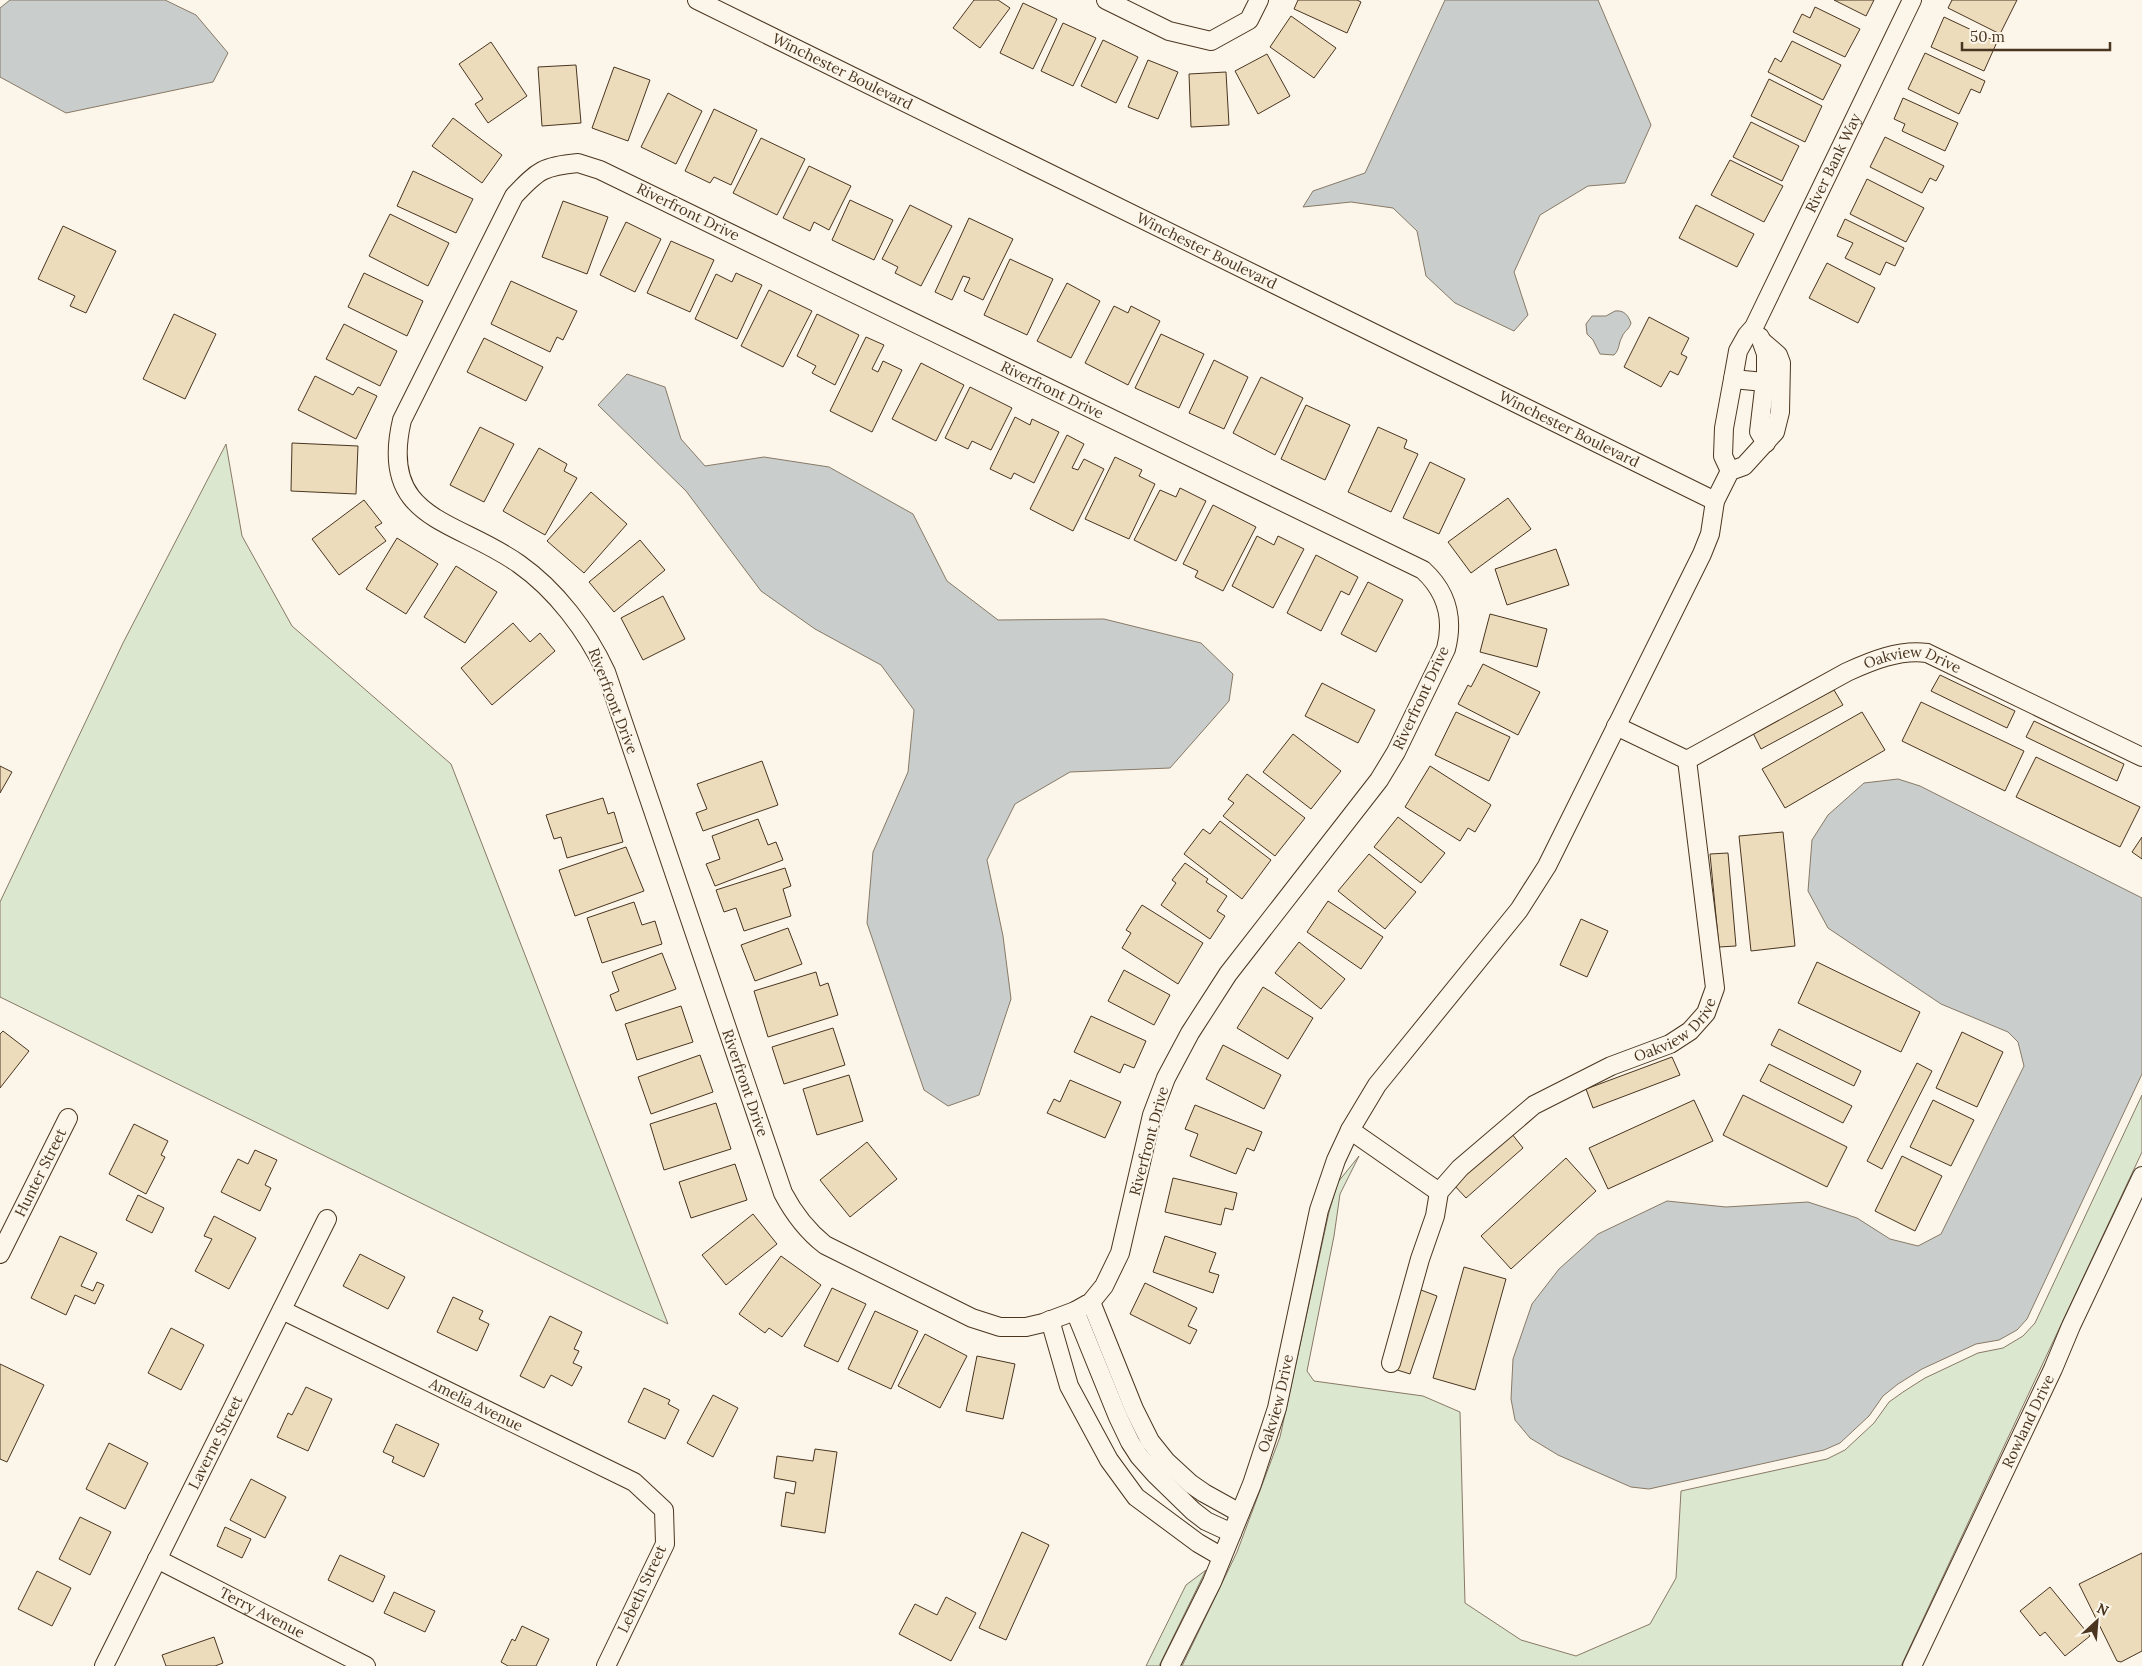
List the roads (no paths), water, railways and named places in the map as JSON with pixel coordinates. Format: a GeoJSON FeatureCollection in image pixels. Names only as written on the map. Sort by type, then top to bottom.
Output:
{"type":"FeatureCollection","features":[{"type":"Feature","properties":{"kind":"street","name":"Winchester Boulevard"},"geometry":{"type":"LineString","coordinates":[[698,0],[1715,501]]}},
{"type":"Feature","properties":{"kind":"street"},"geometry":{"type":"LineString","coordinates":[[1106,0],[1169,31],[1211,40],[1249,20],[1259,0]]}},
{"type":"Feature","properties":{"kind":"street","name":"River Bank Way"},"geometry":{"type":"LineString","coordinates":[[1730,471],[1723,456],[1724,428],[1738,352],[1747,335],[1759,334],[1912,0]]}},
{"type":"Feature","properties":{"kind":"street","name":"Riverfront Drive"},"geometry":{"type":"LineString","coordinates":[[578,163],[600,170],[1423,570],[1439,587],[1449,615],[1450,633],[1446,649],[1396,752],[1379,780],[1228,974],[1190,1033],[1166,1078],[1152,1115],[1120,1253],[1104,1286],[1091,1302],[1075,1311],[1026,1327],[1000,1327],[972,1318],[825,1245],[808,1232],[794,1214],[783,1193],[606,672],[594,646],[550,591],[520,565],[496,549],[435,519],[417,506],[403,485],[398,465],[397,444],[402,420],[514,196],[539,172],[554,165],[578,163]]}},
{"type":"Feature","properties":{"kind":"street"},"geometry":{"type":"LineString","coordinates":[[1715,501],[1730,471],[1744,466],[1775,432],[1780,412],[1781,363],[1778,354],[1759,334]]}},
{"type":"Feature","properties":{"kind":"street"},"geometry":{"type":"LineString","coordinates":[[1759,334],[1766,354],[1759,432],[1766,443]]}},
{"type":"Feature","properties":{"kind":"street"},"geometry":{"type":"LineString","coordinates":[[1732,379],[1764,382],[1782,376]]}},
{"type":"Feature","properties":{"kind":"street","name":"Oakview Drive"},"geometry":{"type":"LineString","coordinates":[[1170,1666],[1222,1556],[1252,1484],[1277,1408],[1319,1210],[1336,1160],[1350,1130],[1363,1107],[1388,1071],[1519,910],[1547,866],[1702,554],[1710,534],[1715,501]]}},
{"type":"Feature","properties":{"kind":"street","name":"Oakview Drive"},"geometry":{"type":"LineString","coordinates":[[1439,1192],[1460,1168],[1534,1105],[1611,1066],[1670,1044],[1690,1031],[1706,1013],[1715,988],[1687,760],[1865,664],[1893,655],[1916,652],[1927,653],[2142,757]]}},
{"type":"Feature","properties":{"kind":"street"},"geometry":{"type":"LineString","coordinates":[[1616,726],[1687,760]]}},
{"type":"Feature","properties":{"kind":"street","name":"Hunter Street"},"geometry":{"type":"LineString","coordinates":[[0,1254],[68,1118]]}},
{"type":"Feature","properties":{"kind":"street"},"geometry":{"type":"LineString","coordinates":[[1350,1130],[1439,1192],[1435,1216],[1420,1260],[1391,1363]]}},
{"type":"Feature","properties":{"kind":"street","name":"Rowland Drive"},"geometry":{"type":"LineString","coordinates":[[1912,1666],[2142,1176]]}},
{"type":"Feature","properties":{"kind":"street","name":"Laverne Street"},"geometry":{"type":"LineString","coordinates":[[104,1666],[327,1219]]}},
{"type":"Feature","properties":{"kind":"street"},"geometry":{"type":"LineString","coordinates":[[1091,1302],[1142,1428],[1166,1461],[1204,1493],[1240,1513]]}},
{"type":"Feature","properties":{"kind":"street","name":"Amelia Avenue"},"geometry":{"type":"LineString","coordinates":[[282,1310],[634,1482],[664,1510]]}},
{"type":"Feature","properties":{"kind":"street"},"geometry":{"type":"LineString","coordinates":[[1075,1311],[1130,1442],[1140,1456],[1178,1498],[1206,1520],[1232,1533]]}},
{"type":"Feature","properties":{"kind":"street"},"geometry":{"type":"LineString","coordinates":[[1050,1320],[1070,1386],[1108,1460],[1136,1497],[1198,1543],[1222,1556]]}},
{"type":"Feature","properties":{"kind":"street"},"geometry":{"type":"LineString","coordinates":[[1093,1432],[1134,1409]]}},
{"type":"Feature","properties":{"kind":"street","name":"Lebeth Street"},"geometry":{"type":"LineString","coordinates":[[606,1666],[665,1544],[664,1510]]}},
{"type":"Feature","properties":{"kind":"street","name":"Terry Avenue"},"geometry":{"type":"LineString","coordinates":[[158,1559],[366,1666]]}}]}
